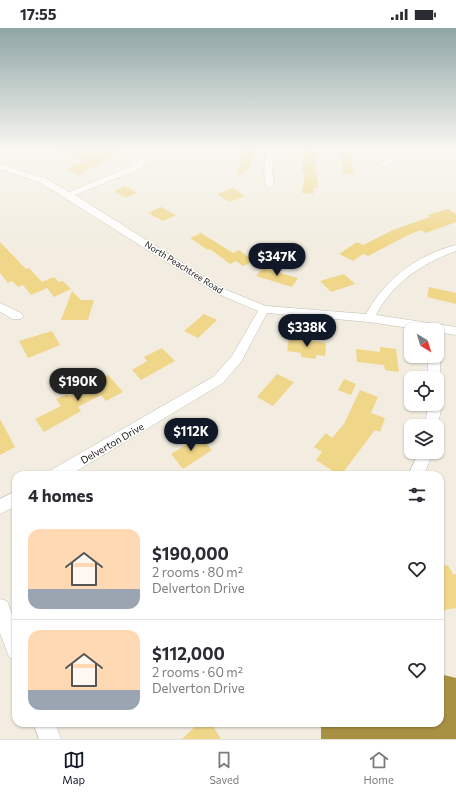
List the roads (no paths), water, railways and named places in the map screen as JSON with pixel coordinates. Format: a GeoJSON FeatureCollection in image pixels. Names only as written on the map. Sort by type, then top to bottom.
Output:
{"type":"FeatureCollection","features":[{"type":"Feature","properties":{"kind":"street","name":"North Peachtree Road"},"geometry":{"type":"LineString","coordinates":[[44,181],[69,195],[220,291],[264,309],[369,318],[404,323]]}},
{"type":"Feature","properties":{"kind":"street"},"geometry":{"type":"LineString","coordinates":[[69,195],[103,181]]}},
{"type":"Feature","properties":{"kind":"street"},"geometry":{"type":"LineString","coordinates":[[269,181],[270,186]]}},
{"type":"Feature","properties":{"kind":"street"},"geometry":{"type":"LineString","coordinates":[[369,318],[375,304],[392,283],[414,266],[456,248]]}},
{"type":"Feature","properties":{"kind":"street"},"geometry":{"type":"LineString","coordinates":[[0,307],[17,316]]}},
{"type":"Feature","properties":{"kind":"street","name":"Delverton Drive"},"geometry":{"type":"LineString","coordinates":[[63,471],[183,402],[218,380],[237,359],[264,309]]}},
{"type":"Feature","properties":{"kind":"street","name":"North Peachtree Road"},"geometry":{"type":"LineString","coordinates":[[444,329],[456,331]]}},
{"type":"Feature","properties":{"kind":"street"},"geometry":{"type":"LineString","coordinates":[[418,471],[423,459]]}},
{"type":"Feature","properties":{"kind":"street"},"geometry":{"type":"LineString","coordinates":[[0,507],[12,500]]}},
{"type":"Feature","properties":{"kind":"street"},"geometry":{"type":"LineString","coordinates":[[0,608],[12,640]]}},
{"type":"Feature","properties":{"kind":"street"},"geometry":{"type":"LineString","coordinates":[[46,727],[50,739]]}}]}
